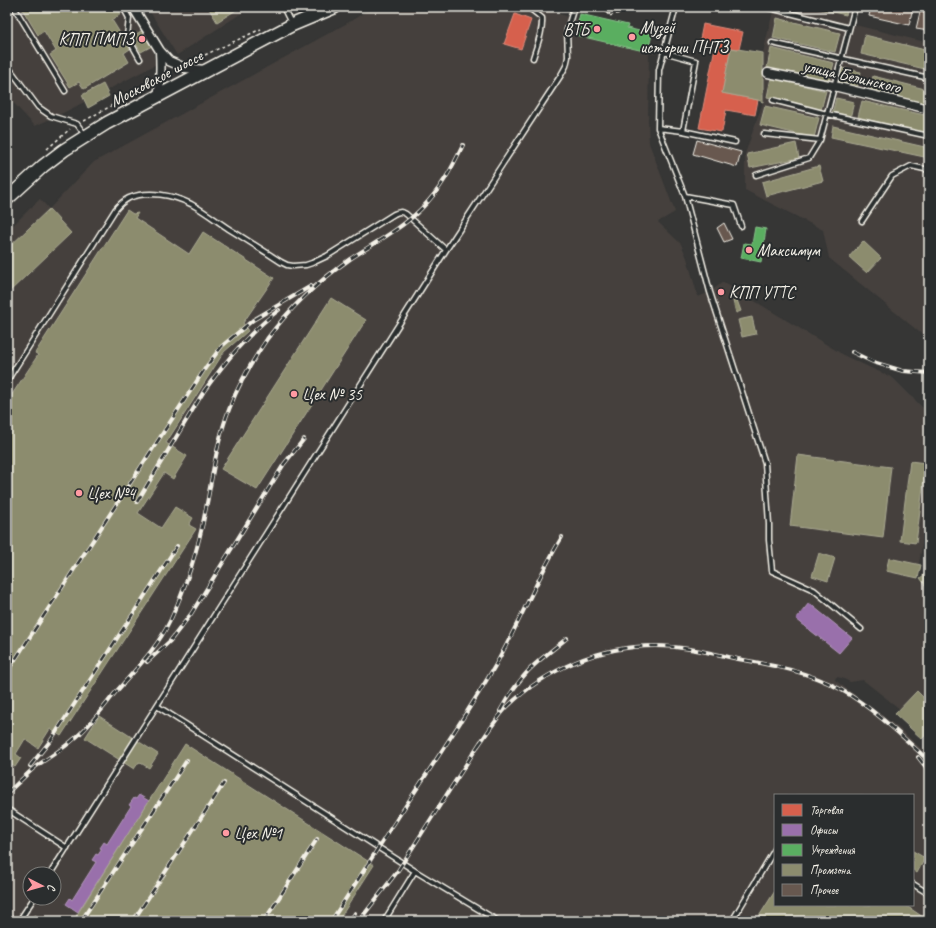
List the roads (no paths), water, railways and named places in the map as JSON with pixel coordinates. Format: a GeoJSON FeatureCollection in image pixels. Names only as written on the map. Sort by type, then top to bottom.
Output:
{"type":"FeatureCollection","features":[{"type":"Feature","properties":{"kind":"main road","name":"Московское шоссе"},"geometry":{"type":"LineString","coordinates":[[7,199],[42,166],[85,136],[107,123],[292,25],[335,7]]}},
{"type":"Feature","properties":{"kind":"street"},"geometry":{"type":"LineString","coordinates":[[133,7],[160,51],[170,61],[185,68],[207,70]]}},
{"type":"Feature","properties":{"kind":"street"},"geometry":{"type":"LineString","coordinates":[[158,96],[161,78],[160,51]]}},
{"type":"Feature","properties":{"kind":"street","name":"улица Белинского"},"geometry":{"type":"LineString","coordinates":[[768,73],[834,86],[929,109]]}},
{"type":"Feature","properties":{"kind":"lane"},"geometry":{"type":"LineString","coordinates":[[14,7],[65,91]]}},
{"type":"Feature","properties":{"kind":"lane"},"geometry":{"type":"LineString","coordinates":[[123,7],[129,18],[127,36],[140,59]]}},
{"type":"Feature","properties":{"kind":"lane"},"geometry":{"type":"LineString","coordinates":[[283,7],[292,25]]}},
{"type":"Feature","properties":{"kind":"lane"},"geometry":{"type":"LineString","coordinates":[[528,7],[542,18],[543,26],[533,58]]}},
{"type":"Feature","properties":{"kind":"lane"},"geometry":{"type":"LineString","coordinates":[[55,866],[446,250],[561,76],[566,66],[568,57],[567,30],[574,7]]}},
{"type":"Feature","properties":{"kind":"lane"},"geometry":{"type":"LineString","coordinates":[[676,7],[659,70],[658,128],[684,196],[710,292],[765,463],[772,572],[814,590],[861,629]]}},
{"type":"Feature","properties":{"kind":"lane"},"geometry":{"type":"LineString","coordinates":[[766,7],[849,28]]}},
{"type":"Feature","properties":{"kind":"lane"},"geometry":{"type":"LineString","coordinates":[[756,175],[809,158],[820,140],[855,7]]}},
{"type":"Feature","properties":{"kind":"lane"},"geometry":{"type":"LineString","coordinates":[[772,43],[929,78]]}},
{"type":"Feature","properties":{"kind":"lane"},"geometry":{"type":"LineString","coordinates":[[664,52],[696,61],[683,131]]}},
{"type":"Feature","properties":{"kind":"lane"},"geometry":{"type":"LineString","coordinates":[[7,65],[38,107],[51,116],[77,124],[85,136]]}},
{"type":"Feature","properties":{"kind":"lane"},"geometry":{"type":"LineString","coordinates":[[773,100],[827,114],[929,136]]}},
{"type":"Feature","properties":{"kind":"lane"},"geometry":{"type":"LineString","coordinates":[[658,128],[683,131],[735,142]]}},
{"type":"Feature","properties":{"kind":"lane"},"geometry":{"type":"LineString","coordinates":[[764,134],[820,140]]}},
{"type":"Feature","properties":{"kind":"lane"},"geometry":{"type":"LineString","coordinates":[[862,221],[892,176],[910,166],[929,170]]}},
{"type":"Feature","properties":{"kind":"lane"},"geometry":{"type":"LineString","coordinates":[[7,381],[115,210],[122,202],[135,196],[145,194],[161,195],[185,202],[199,209],[281,262],[293,266],[306,265],[327,256],[394,214],[401,212],[406,214],[446,250]]}},
{"type":"Feature","properties":{"kind":"lane"},"geometry":{"type":"LineString","coordinates":[[684,196],[734,204],[741,226]]}},
{"type":"Feature","properties":{"kind":"lane"},"geometry":{"type":"LineString","coordinates":[[157,706],[415,871],[498,921]]}},
{"type":"Feature","properties":{"kind":"lane"},"geometry":{"type":"LineString","coordinates":[[7,809],[67,848]]}},
{"type":"Feature","properties":{"kind":"lane"},"geometry":{"type":"LineString","coordinates":[[732,921],[774,851]]}},
{"type":"Feature","properties":{"kind":"lane"},"geometry":{"type":"LineString","coordinates":[[384,921],[415,871]]}},
{"type":"Feature","properties":{"kind":"lane"},"geometry":{"type":"LineString","coordinates":[[914,885],[929,894]]}},
{"type":"Feature","properties":{"kind":"lane"},"geometry":{"type":"LineString","coordinates":[[19,921],[29,906]]}},
{"type":"Feature","properties":{"kind":"railway"},"geometry":{"type":"LineString","coordinates":[[7,793],[34,768],[65,747],[85,729],[145,658],[165,631],[187,580],[196,551],[219,444],[226,419],[242,380],[267,339],[295,306],[327,276],[413,217],[434,194],[445,179],[463,145]]}},
{"type":"Feature","properties":{"kind":"railway"},"geometry":{"type":"LineString","coordinates":[[7,672],[206,367],[222,346],[253,320],[311,286]]}},
{"type":"Feature","properties":{"kind":"railway"},"geometry":{"type":"LineString","coordinates":[[137,502],[204,391],[248,337],[279,310]]}},
{"type":"Feature","properties":{"kind":"railway"},"geometry":{"type":"LineString","coordinates":[[852,352],[873,362],[903,371],[929,373]]}},
{"type":"Feature","properties":{"kind":"railway"},"geometry":{"type":"LineString","coordinates":[[147,662],[170,641],[191,614],[284,464],[304,439]]}},
{"type":"Feature","properties":{"kind":"railway"},"geometry":{"type":"LineString","coordinates":[[331,921],[483,686],[504,650],[544,569],[562,537]]}},
{"type":"Feature","properties":{"kind":"railway"},"geometry":{"type":"LineString","coordinates":[[30,766],[51,740],[177,546]]}},
{"type":"Feature","properties":{"kind":"railway"},"geometry":{"type":"LineString","coordinates":[[500,711],[513,690],[529,670],[567,638]]}},
{"type":"Feature","properties":{"kind":"railway"},"geometry":{"type":"LineString","coordinates":[[478,746],[495,721],[507,707],[522,693],[556,671],[594,655],[614,650],[634,647],[665,646],[697,650],[777,667],[828,683],[852,696],[875,713],[929,761]]}},
{"type":"Feature","properties":{"kind":"railway"},"geometry":{"type":"LineString","coordinates":[[359,921],[397,872],[481,741]]}},
{"type":"Feature","properties":{"kind":"railway"},"geometry":{"type":"LineString","coordinates":[[918,757],[929,771]]}},
{"type":"Feature","properties":{"kind":"railway"},"geometry":{"type":"LineString","coordinates":[[81,921],[187,760]]}},
{"type":"Feature","properties":{"kind":"railway"},"geometry":{"type":"LineString","coordinates":[[133,921],[224,783]]}},
{"type":"Feature","properties":{"kind":"railway"},"geometry":{"type":"LineString","coordinates":[[264,921],[317,839]]}},
{"type":"Feature","properties":{"kind":"railway"},"geometry":{"type":"LineString","coordinates":[[350,921],[355,913]]}},
{"type":"Feature","properties":{"kind":"place","name":"ВТБ"},"geometry":{"type":"Point","coordinates":[597,29]}},
{"type":"Feature","properties":{"kind":"place","name":"Музей истории ПНТЗ"},"geometry":{"type":"Point","coordinates":[632,37]}},
{"type":"Feature","properties":{"kind":"place","name":"КПП ПМПЗ"},"geometry":{"type":"Point","coordinates":[142,39]}},
{"type":"Feature","properties":{"kind":"place","name":"Максимум"},"geometry":{"type":"Point","coordinates":[749,250]}},
{"type":"Feature","properties":{"kind":"place","name":"КПП УТТС"},"geometry":{"type":"Point","coordinates":[721,292]}},
{"type":"Feature","properties":{"kind":"place","name":"Цех № 35"},"geometry":{"type":"Point","coordinates":[294,394]}},
{"type":"Feature","properties":{"kind":"place","name":"Цех №4"},"geometry":{"type":"Point","coordinates":[79,493]}},
{"type":"Feature","properties":{"kind":"place","name":"Цех №1"},"geometry":{"type":"Point","coordinates":[226,833]}}]}
